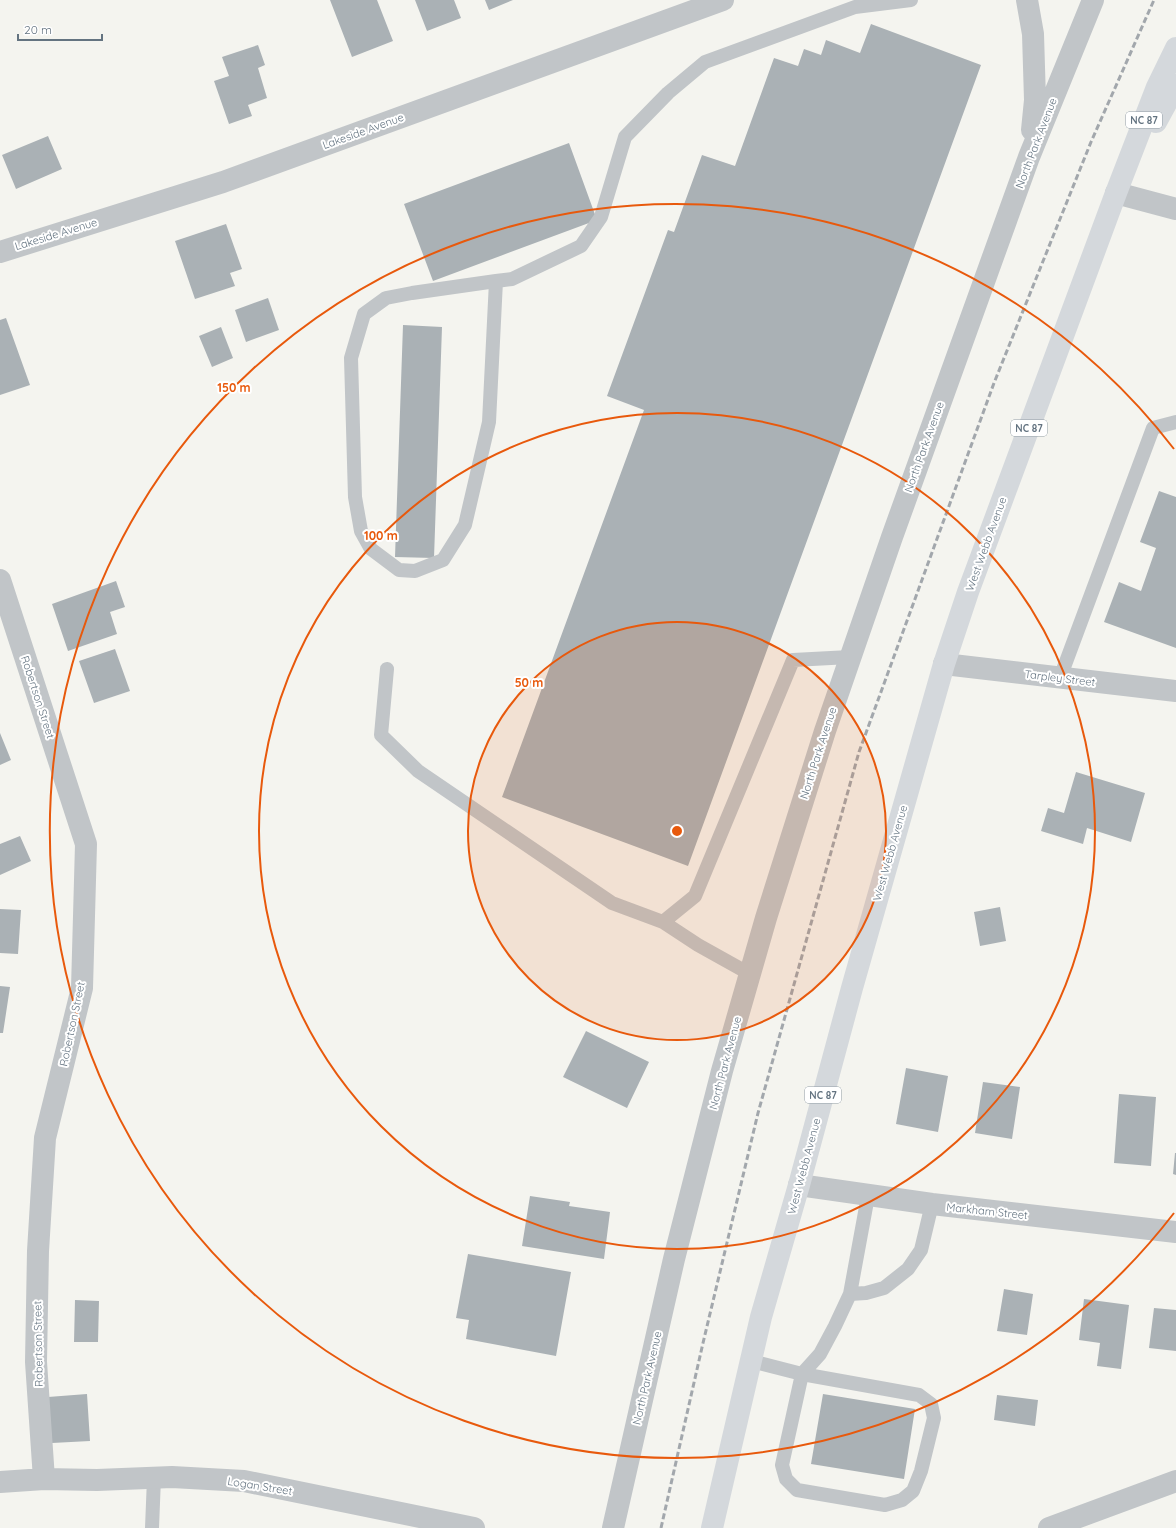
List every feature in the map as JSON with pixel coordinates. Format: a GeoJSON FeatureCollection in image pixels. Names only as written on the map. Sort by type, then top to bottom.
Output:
{"type":"FeatureCollection","features":[{"type":"Feature","properties":{"kind":"highway","name":"West Webb Avenue"},"geometry":{"type":"LineString","coordinates":[[712,1528],[761,1318],[799,1186],[854,980],[944,664],[971,585],[1116,193],[1157,87],[1176,48]]}},
{"type":"Feature","properties":{"kind":"highway","name":"West Webb Avenue"},"geometry":{"type":"LineString","coordinates":[[1116,193],[1176,85]]}},
{"type":"Feature","properties":{"kind":"street","name":"Lakeside Avenue"},"geometry":{"type":"LineString","coordinates":[[0,252],[223,182],[723,0]]}},
{"type":"Feature","properties":{"kind":"street"},"geometry":{"type":"LineString","coordinates":[[1027,0],[1033,34],[1035,100],[1029,157]]}},
{"type":"Feature","properties":{"kind":"street","name":"North Park Avenue"},"geometry":{"type":"LineString","coordinates":[[613,1528],[674,1259],[722,1071],[766,918],[820,746],[892,537],[1029,157],[1093,0]]}},
{"type":"Feature","properties":{"kind":"street"},"geometry":{"type":"LineString","coordinates":[[1116,193],[1176,209]]}},
{"type":"Feature","properties":{"kind":"street","name":"Robertson Street"},"geometry":{"type":"LineString","coordinates":[[0,580],[86,844],[82,988],[45,1138],[38,1252],[36,1362],[44,1479]]}},
{"type":"Feature","properties":{"kind":"street","name":"Tarpley Street"},"geometry":{"type":"LineString","coordinates":[[944,664],[1176,691]]}},
{"type":"Feature","properties":{"kind":"street","name":"Markham Street"},"geometry":{"type":"LineString","coordinates":[[799,1186],[932,1204],[1176,1232]]}},
{"type":"Feature","properties":{"kind":"street","name":"Logan Street"},"geometry":{"type":"LineString","coordinates":[[0,1482],[44,1479],[97,1480],[172,1477],[244,1481],[474,1528]]}},
{"type":"Feature","properties":{"kind":"street"},"geometry":{"type":"LineString","coordinates":[[1049,1528],[1176,1481]]}},
{"type":"Feature","properties":{"kind":"lane"},"geometry":{"type":"LineString","coordinates":[[496,282],[489,422],[465,525],[443,560],[415,571],[399,570],[371,550],[361,531],[355,497],[351,358],[364,314],[386,298],[512,279],[580,246],[601,217],[625,137],[668,93],[705,62],[855,8],[911,0]]}},
{"type":"Feature","properties":{"kind":"lane"},"geometry":{"type":"LineString","coordinates":[[1060,678],[1152,428],[1176,422]]}},
{"type":"Feature","properties":{"kind":"lane"},"geometry":{"type":"LineString","coordinates":[[663,922],[695,896],[793,660],[850,657]]}},
{"type":"Feature","properties":{"kind":"lane"},"geometry":{"type":"LineString","coordinates":[[387,669],[381,735],[418,771],[612,903],[663,922],[698,945],[750,974]]}},
{"type":"Feature","properties":{"kind":"lane"},"geometry":{"type":"LineString","coordinates":[[751,1361],[802,1374],[919,1396],[931,1404],[934,1418],[921,1471],[913,1491],[902,1500],[885,1505],[797,1490],[786,1479],[782,1466],[802,1374],[820,1354],[850,1294],[868,1196]]}},
{"type":"Feature","properties":{"kind":"lane"},"geometry":{"type":"LineString","coordinates":[[850,1294],[866,1293],[884,1288],[908,1269],[921,1250],[932,1204]]}},
{"type":"Feature","properties":{"kind":"lane"},"geometry":{"type":"LineString","coordinates":[[152,1528],[154,1478]]}},
{"type":"Feature","properties":{"kind":"building"},"geometry":{"type":"Polygon","coordinates":[[[330,0],[377,0],[393,41],[352,57],[330,0]]]}},
{"type":"Feature","properties":{"kind":"building"},"geometry":{"type":"Polygon","coordinates":[[[415,0],[454,0],[461,18],[427,31],[415,0]]]}},
{"type":"Feature","properties":{"kind":"building"},"geometry":{"type":"Polygon","coordinates":[[[485,0],[513,0],[489,10],[485,0]]]}},
{"type":"Feature","properties":{"kind":"building"},"geometry":{"type":"Polygon","coordinates":[[[871,24],[981,65],[688,866],[502,797],[644,410],[607,396],[668,230],[674,232],[702,155],[735,166],[774,58],[798,66],[804,49],[821,55],[826,40],[860,53],[871,24]]]}},
{"type":"Feature","properties":{"kind":"building"},"geometry":{"type":"Polygon","coordinates":[[[258,45],[265,65],[258,68],[267,98],[248,105],[252,116],[229,124],[214,81],[229,76],[222,57],[258,45]]]}},
{"type":"Feature","properties":{"kind":"building"},"geometry":{"type":"Polygon","coordinates":[[[48,136],[62,169],[16,189],[2,155],[48,136]]]}},
{"type":"Feature","properties":{"kind":"building"},"geometry":{"type":"Polygon","coordinates":[[[569,143],[597,220],[433,281],[404,204],[569,143]]]}},
{"type":"Feature","properties":{"kind":"building"},"geometry":{"type":"Polygon","coordinates":[[[226,224],[242,269],[230,273],[235,286],[195,299],[175,241],[226,224]]]}},
{"type":"Feature","properties":{"kind":"building"},"geometry":{"type":"Polygon","coordinates":[[[268,298],[279,330],[246,342],[235,310],[268,298]]]}},
{"type":"Feature","properties":{"kind":"building"},"geometry":{"type":"Polygon","coordinates":[[[6,318],[30,385],[0,395],[0,320],[6,318]]]}},
{"type":"Feature","properties":{"kind":"building"},"geometry":{"type":"Polygon","coordinates":[[[403,325],[442,327],[434,558],[395,557],[403,325]]]}},
{"type":"Feature","properties":{"kind":"building"},"geometry":{"type":"Polygon","coordinates":[[[221,327],[233,358],[212,367],[199,336],[221,327]]]}},
{"type":"Feature","properties":{"kind":"building"},"geometry":{"type":"Polygon","coordinates":[[[1159,491],[1176,497],[1176,648],[1104,622],[1119,582],[1141,591],[1156,548],[1140,542],[1159,491]]]}},
{"type":"Feature","properties":{"kind":"building"},"geometry":{"type":"Polygon","coordinates":[[[116,581],[125,607],[110,612],[117,634],[68,651],[52,604],[116,581]]]}},
{"type":"Feature","properties":{"kind":"building"},"geometry":{"type":"Polygon","coordinates":[[[115,649],[130,691],[94,703],[79,661],[115,649]]]}},
{"type":"Feature","properties":{"kind":"building"},"geometry":{"type":"Polygon","coordinates":[[[0,733],[11,760],[0,765],[0,733]]]}},
{"type":"Feature","properties":{"kind":"building"},"geometry":{"type":"Polygon","coordinates":[[[1076,772],[1145,793],[1131,842],[1087,828],[1083,844],[1041,831],[1048,808],[1064,813],[1076,772]]]}},
{"type":"Feature","properties":{"kind":"building"},"geometry":{"type":"Polygon","coordinates":[[[20,836],[31,861],[0,875],[0,844],[20,836]]]}},
{"type":"Feature","properties":{"kind":"building"},"geometry":{"type":"Polygon","coordinates":[[[1000,907],[1006,941],[980,946],[974,912],[1000,907]]]}},
{"type":"Feature","properties":{"kind":"building"},"geometry":{"type":"Polygon","coordinates":[[[0,909],[21,910],[18,954],[0,953],[0,909]]]}},
{"type":"Feature","properties":{"kind":"building"},"geometry":{"type":"Polygon","coordinates":[[[0,986],[10,987],[3,1033],[0,1033],[0,986]]]}},
{"type":"Feature","properties":{"kind":"building"},"geometry":{"type":"Polygon","coordinates":[[[586,1031],[649,1062],[627,1108],[563,1077],[586,1031]]]}},
{"type":"Feature","properties":{"kind":"building"},"geometry":{"type":"Polygon","coordinates":[[[906,1068],[948,1076],[938,1132],[896,1124],[906,1068]]]}},
{"type":"Feature","properties":{"kind":"building"},"geometry":{"type":"Polygon","coordinates":[[[983,1082],[1020,1087],[1012,1139],[975,1133],[983,1082]]]}},
{"type":"Feature","properties":{"kind":"building"},"geometry":{"type":"Polygon","coordinates":[[[1119,1094],[1156,1097],[1151,1166],[1114,1163],[1119,1094]]]}},
{"type":"Feature","properties":{"kind":"building"},"geometry":{"type":"Polygon","coordinates":[[[1176,1153],[1176,1175],[1173,1174],[1176,1153]]]}},
{"type":"Feature","properties":{"kind":"building"},"geometry":{"type":"Polygon","coordinates":[[[530,1196],[570,1202],[569,1206],[610,1212],[604,1259],[522,1246],[530,1196]]]}},
{"type":"Feature","properties":{"kind":"building"},"geometry":{"type":"Polygon","coordinates":[[[468,1254],[571,1272],[556,1356],[466,1339],[469,1320],[456,1318],[468,1254]]]}},
{"type":"Feature","properties":{"kind":"building"},"geometry":{"type":"Polygon","coordinates":[[[1004,1289],[1033,1294],[1027,1335],[997,1331],[1004,1289]]]}},
{"type":"Feature","properties":{"kind":"building"},"geometry":{"type":"Polygon","coordinates":[[[1084,1299],[1129,1305],[1121,1369],[1097,1366],[1100,1343],[1079,1340],[1084,1299]]]}},
{"type":"Feature","properties":{"kind":"building"},"geometry":{"type":"Polygon","coordinates":[[[75,1300],[99,1301],[98,1342],[74,1342],[75,1300]]]}},
{"type":"Feature","properties":{"kind":"building"},"geometry":{"type":"Polygon","coordinates":[[[1154,1308],[1176,1310],[1176,1351],[1149,1348],[1154,1308]]]}},
{"type":"Feature","properties":{"kind":"building"},"geometry":{"type":"Polygon","coordinates":[[[87,1394],[90,1441],[52,1443],[48,1397],[87,1394]]]}},
{"type":"Feature","properties":{"kind":"building"},"geometry":{"type":"Polygon","coordinates":[[[823,1394],[915,1409],[904,1479],[811,1464],[823,1394]]]}},
{"type":"Feature","properties":{"kind":"building"},"geometry":{"type":"Polygon","coordinates":[[[997,1395],[1038,1400],[1035,1426],[994,1420],[997,1395]]]}},
{"type":"Feature","properties":{"kind":"railway"},"geometry":{"type":"LineString","coordinates":[[661,1528],[703,1343],[758,1113],[859,752],[994,383],[1091,142],[1154,0]]}}]}
